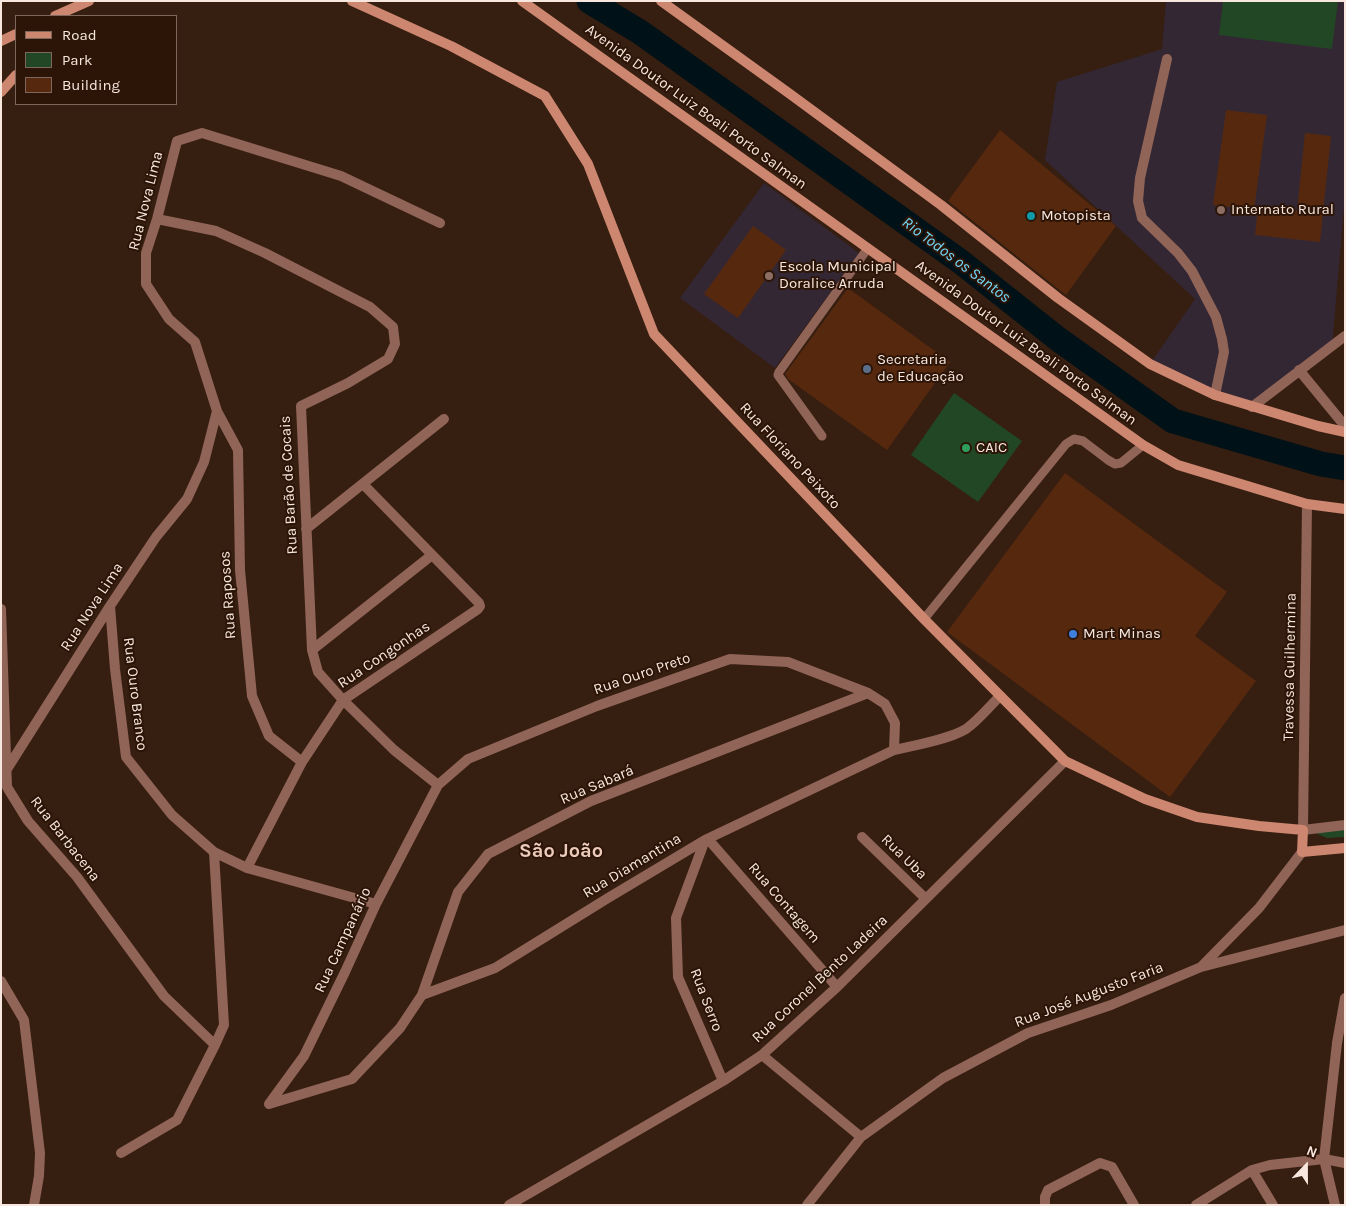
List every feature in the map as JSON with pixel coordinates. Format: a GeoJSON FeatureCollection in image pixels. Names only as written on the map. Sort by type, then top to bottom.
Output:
{"type":"FeatureCollection","features":[{"type":"Feature","properties":{"kind":"street"},"geometry":{"type":"LineString","coordinates":[[57,15],[76,4],[89,1]]}},
{"type":"Feature","properties":{"kind":"street","name":"Rua Floriano Peixoto"},"geometry":{"type":"LineString","coordinates":[[352,1],[451,46],[545,96],[588,164],[654,334],[924,619],[1065,761],[1145,799],[1196,817],[1303,830],[1345,825]]}},
{"type":"Feature","properties":{"kind":"street","name":"Avenida Doutor Luiz Boali Porto Salman"},"geometry":{"type":"LineString","coordinates":[[522,1],[1143,445],[1178,465],[1307,504],[1345,510]]}},
{"type":"Feature","properties":{"kind":"street"},"geometry":{"type":"LineString","coordinates":[[661,1],[941,206],[1058,298],[1150,364],[1215,395],[1318,426],[1345,432]]}},
{"type":"Feature","properties":{"kind":"street"},"geometry":{"type":"LineString","coordinates":[[69,15],[76,4]]}},
{"type":"Feature","properties":{"kind":"street"},"geometry":{"type":"LineString","coordinates":[[1,41],[15,34]]}},
{"type":"Feature","properties":{"kind":"street"},"geometry":{"type":"LineString","coordinates":[[1167,59],[1140,178],[1138,201],[1142,218],[1178,253],[1192,271],[1216,317],[1224,352],[1215,395]]}},
{"type":"Feature","properties":{"kind":"street"},"geometry":{"type":"LineString","coordinates":[[1,92],[15,75]]}},
{"type":"Feature","properties":{"kind":"street","name":"Rua Nova Lima"},"geometry":{"type":"LineString","coordinates":[[7,769],[156,537],[187,499],[204,462],[217,411],[195,342],[169,319],[146,284],[146,253],[157,219],[177,141],[202,132],[341,176],[440,223]]}},
{"type":"Feature","properties":{"kind":"street","name":"Rua Barão de Cocais"},"geometry":{"type":"LineString","coordinates":[[157,219],[216,231],[265,253],[370,307],[393,327],[395,344],[388,359],[348,383],[301,406],[312,650],[318,672],[344,700],[394,750],[438,785]]}},
{"type":"Feature","properties":{"kind":"street"},"geometry":{"type":"LineString","coordinates":[[1252,407],[1345,336]]}},
{"type":"Feature","properties":{"kind":"street"},"geometry":{"type":"LineString","coordinates":[[1300,370],[1345,426]]}},
{"type":"Feature","properties":{"kind":"street","name":"Rua Raposos"},"geometry":{"type":"LineString","coordinates":[[217,411],[238,450],[240,570],[252,696],[269,736],[302,762]]}},
{"type":"Feature","properties":{"kind":"street"},"geometry":{"type":"LineString","coordinates":[[306,528],[444,419]]}},
{"type":"Feature","properties":{"kind":"street"},"geometry":{"type":"LineString","coordinates":[[312,650],[432,555],[363,484]]}},
{"type":"Feature","properties":{"kind":"street","name":"Travessa Guilhermina"},"geometry":{"type":"LineString","coordinates":[[1303,830],[1307,504]]}},
{"type":"Feature","properties":{"kind":"street","name":"Rua Congonhas"},"geometry":{"type":"LineString","coordinates":[[247,868],[302,762],[344,700],[480,606],[432,555]]}},
{"type":"Feature","properties":{"kind":"street","name":"Rua Ouro Branco"},"geometry":{"type":"LineString","coordinates":[[110,606],[115,669],[126,758],[172,815],[214,852],[247,868],[376,904]]}},
{"type":"Feature","properties":{"kind":"street","name":"Rua Barbacena"},"geometry":{"type":"LineString","coordinates":[[1,609],[7,787],[28,821],[77,877],[164,996],[216,1045]]}},
{"type":"Feature","properties":{"kind":"street","name":"Rua Ouro Preto"},"geometry":{"type":"LineString","coordinates":[[438,785],[468,759],[596,706],[730,659],[788,662],[868,693],[885,704],[895,723],[894,750]]}},
{"type":"Feature","properties":{"kind":"street","name":"Rua Sabará"},"geometry":{"type":"LineString","coordinates":[[269,1104],[352,1079],[400,1028],[422,995],[458,892],[488,854],[592,801],[868,693]]}},
{"type":"Feature","properties":{"kind":"street","name":"Rua Diamantina"},"geometry":{"type":"LineString","coordinates":[[422,995],[495,968],[706,839],[894,750],[954,735],[966,729],[1000,696]]}},
{"type":"Feature","properties":{"kind":"street","name":"Rua Coronel Bento Ladeira"},"geometry":{"type":"LineString","coordinates":[[508,1205],[723,1081],[762,1055],[837,987],[1065,761]]}},
{"type":"Feature","properties":{"kind":"street","name":"Rua Campanário"},"geometry":{"type":"LineString","coordinates":[[269,1104],[304,1056],[376,904],[438,785]]}},
{"type":"Feature","properties":{"kind":"street"},"geometry":{"type":"LineString","coordinates":[[1303,830],[1302,852],[1345,848]]}},
{"type":"Feature","properties":{"kind":"street","name":"Rua Uba"},"geometry":{"type":"LineString","coordinates":[[862,837],[925,898]]}},
{"type":"Feature","properties":{"kind":"street","name":"Rua Contagem"},"geometry":{"type":"LineString","coordinates":[[706,839],[837,987]]}},
{"type":"Feature","properties":{"kind":"street","name":"Rua Serro"},"geometry":{"type":"LineString","coordinates":[[706,839],[676,918],[678,977],[723,1081]]}},
{"type":"Feature","properties":{"kind":"street"},"geometry":{"type":"LineString","coordinates":[[121,1153],[177,1120],[216,1045],[224,1025],[214,852]]}},
{"type":"Feature","properties":{"kind":"street","name":"Rua José Augusto Faria"},"geometry":{"type":"LineString","coordinates":[[1202,967],[1259,908],[1302,852]]}},
{"type":"Feature","properties":{"kind":"street","name":"Rua José Augusto Faria"},"geometry":{"type":"LineString","coordinates":[[809,1204],[861,1137],[943,1078],[1028,1033],[1111,1005],[1202,967],[1345,930]]}},
{"type":"Feature","properties":{"kind":"street"},"geometry":{"type":"LineString","coordinates":[[1,981],[24,1020],[40,1153],[39,1176],[34,1205]]}},
{"type":"Feature","properties":{"kind":"street"},"geometry":{"type":"LineString","coordinates":[[1335,1205],[1324,1159],[1337,1043],[1345,998]]}},
{"type":"Feature","properties":{"kind":"street"},"geometry":{"type":"LineString","coordinates":[[762,1055],[861,1137]]}},
{"type":"Feature","properties":{"kind":"street"},"geometry":{"type":"LineString","coordinates":[[1196,1205],[1252,1170],[1277,1164],[1324,1159],[1345,1163]]}},
{"type":"Feature","properties":{"kind":"street"},"geometry":{"type":"LineString","coordinates":[[1045,1205],[1045,1196],[1048,1190],[1100,1163],[1112,1167],[1134,1205]]}},
{"type":"Feature","properties":{"kind":"street"},"geometry":{"type":"LineString","coordinates":[[1252,1170],[1273,1205]]}},
{"type":"Feature","properties":{"kind":"lane"},"geometry":{"type":"LineString","coordinates":[[822,436],[778,375],[868,248]]}},
{"type":"Feature","properties":{"kind":"lane"},"geometry":{"type":"LineString","coordinates":[[924,619],[1066,444],[1074,439],[1083,441],[1115,464],[1121,462],[1143,445]]}},
{"type":"Feature","properties":{"kind":"shaded area","name":"Internato Rural"},"geometry":{"type":"Polygon","coordinates":[[[1166,1],[1345,1],[1345,195],[1332,346],[1252,407],[1150,364],[1195,299],[1045,160],[1057,82],[1162,49],[1166,1]]]}},
{"type":"Feature","properties":{"kind":"shaded area","name":"Escola Municipal Doralice Arruda"},"geometry":{"type":"Polygon","coordinates":[[[764,183],[859,253],[775,368],[680,298],[764,183]]]}},
{"type":"Feature","properties":{"kind":"green space"},"geometry":{"type":"Polygon","coordinates":[[[1223,1],[1338,1],[1332,49],[1219,35],[1223,1]]]}},
{"type":"Feature","properties":{"kind":"green space","name":"CAIC"},"geometry":{"type":"Polygon","coordinates":[[[954,393],[1022,441],[978,502],[911,455],[954,393]]]}},
{"type":"Feature","properties":{"kind":"green space"},"geometry":{"type":"Polygon","coordinates":[[[1345,829],[1345,837],[1327,838],[1313,832],[1345,829]]]}},
{"type":"Feature","properties":{"kind":"building"},"geometry":{"type":"Polygon","coordinates":[[[1226,110],[1267,115],[1254,210],[1213,205],[1226,110]]]}},
{"type":"Feature","properties":{"kind":"building","name":"Motopista"},"geometry":{"type":"Polygon","coordinates":[[[1000,130],[1116,226],[1066,295],[948,201],[1000,130]]]}},
{"type":"Feature","properties":{"kind":"building"},"geometry":{"type":"Polygon","coordinates":[[[1305,133],[1331,136],[1320,242],[1255,235],[1258,207],[1297,211],[1305,133]]]}},
{"type":"Feature","properties":{"kind":"building"},"geometry":{"type":"Polygon","coordinates":[[[753,226],[786,250],[738,318],[704,294],[753,226]]]}},
{"type":"Feature","properties":{"kind":"building","name":"Secretaria de Educação"},"geometry":{"type":"Polygon","coordinates":[[[848,288],[950,362],[887,450],[788,379],[785,374],[848,288]]]}},
{"type":"Feature","properties":{"kind":"building","name":"Mart Minas"},"geometry":{"type":"Polygon","coordinates":[[[1065,473],[1227,592],[1195,636],[1256,681],[1170,797],[947,632],[1065,473]]]}},
{"type":"Feature","properties":{"kind":"waterway","name":"Rio Todos os Santos"},"geometry":{"type":"LineString","coordinates":[[589,1],[640,32],[961,262],[1058,339],[1173,421],[1321,464],[1345,468]]}},
{"type":"Feature","properties":{"kind":"place","name":"Internato Rural"},"geometry":{"type":"Point","coordinates":[1221,210]}},
{"type":"Feature","properties":{"kind":"place","name":"Motopista"},"geometry":{"type":"Point","coordinates":[1031,216]}},
{"type":"Feature","properties":{"kind":"place","name":"Escola Municipal Doralice Arruda"},"geometry":{"type":"Point","coordinates":[769,276]}},
{"type":"Feature","properties":{"kind":"place","name":"Secretaria de Educação"},"geometry":{"type":"Point","coordinates":[867,369]}},
{"type":"Feature","properties":{"kind":"place","name":"CAIC"},"geometry":{"type":"Point","coordinates":[966,448]}},
{"type":"Feature","properties":{"kind":"place","name":"Mart Minas"},"geometry":{"type":"Point","coordinates":[1073,634]}},
{"type":"Feature","properties":{"kind":"district","name":"São João"},"geometry":{"type":"Point","coordinates":[561,851]}}]}
